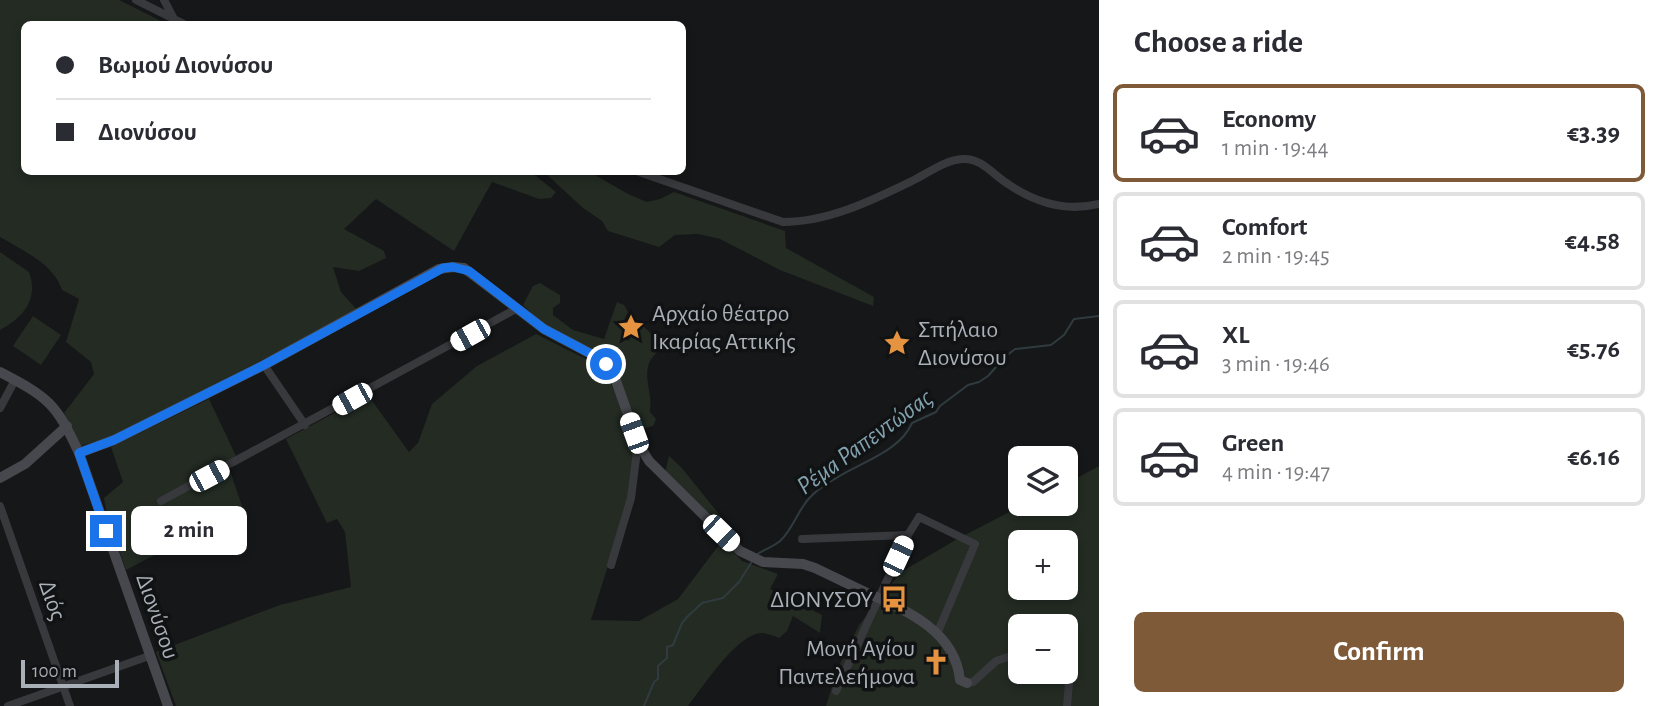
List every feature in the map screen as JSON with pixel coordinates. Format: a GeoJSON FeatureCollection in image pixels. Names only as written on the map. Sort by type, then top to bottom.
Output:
{"type":"FeatureCollection","features":[{"type":"Feature","properties":{"kind":"street"},"geometry":{"type":"LineString","coordinates":[[136,0],[178,21]]}},
{"type":"Feature","properties":{"kind":"street"},"geometry":{"type":"LineString","coordinates":[[164,0],[174,19]]}},
{"type":"Feature","properties":{"kind":"street"},"geometry":{"type":"LineString","coordinates":[[648,175],[783,222],[805,222],[822,218],[883,194],[951,161],[964,159],[981,163],[1007,184],[1048,204],[1080,209],[1099,204]]}},
{"type":"Feature","properties":{"kind":"street"},"geometry":{"type":"LineString","coordinates":[[79,453],[114,440],[264,365],[443,268],[453,267],[469,271],[553,335],[606,364],[615,378],[638,443],[654,467],[745,555],[763,562],[807,565],[912,614],[937,634],[955,660],[960,680],[967,683],[973,682],[1000,659],[1008,657]]}},
{"type":"Feature","properties":{"kind":"street"},"geometry":{"type":"LineString","coordinates":[[161,501],[516,309]]}},
{"type":"Feature","properties":{"kind":"street"},"geometry":{"type":"LineString","coordinates":[[264,365],[305,425]]}},
{"type":"Feature","properties":{"kind":"street","name":"Διονύσου"},"geometry":{"type":"LineString","coordinates":[[0,372],[36,391],[52,404],[67,426],[79,453],[168,706]]}},
{"type":"Feature","properties":{"kind":"street"},"geometry":{"type":"LineString","coordinates":[[0,408],[15,380]]}},
{"type":"Feature","properties":{"kind":"street"},"geometry":{"type":"LineString","coordinates":[[0,478],[25,464],[67,426]]}},
{"type":"Feature","properties":{"kind":"street"},"geometry":{"type":"LineString","coordinates":[[611,565],[631,498],[638,443]]}},
{"type":"Feature","properties":{"kind":"street","name":"Διός"},"geometry":{"type":"LineString","coordinates":[[0,506],[70,706]]}},
{"type":"Feature","properties":{"kind":"street"},"geometry":{"type":"LineString","coordinates":[[836,691],[908,534],[919,517],[975,544],[937,634]]}},
{"type":"Feature","properties":{"kind":"street"},"geometry":{"type":"LineString","coordinates":[[802,539],[908,534]]}},
{"type":"Feature","properties":{"kind":"street"},"geometry":{"type":"LineString","coordinates":[[8,706],[149,656]]}},
{"type":"Feature","properties":{"kind":"street"},"geometry":{"type":"LineString","coordinates":[[1067,706],[1069,684]]}},
{"type":"Feature","properties":{"kind":"shaded area"},"geometry":{"type":"Polygon","coordinates":[[[0,0],[119,0],[161,21],[21,21],[21,175],[535,175],[556,192],[551,198],[539,199],[492,182],[454,251],[376,199],[344,229],[384,251],[386,258],[359,271],[333,267],[341,292],[358,311],[112,437],[80,446],[64,413],[94,374],[91,362],[66,342],[79,299],[62,290],[52,272],[44,265],[0,237],[0,0]]]}},
{"type":"Feature","properties":{"kind":"shaded area"},"geometry":{"type":"Polygon","coordinates":[[[547,175],[595,175],[647,202],[674,192],[785,231],[786,248],[874,297],[873,306],[780,270],[720,239],[698,234],[675,235],[659,247],[608,231],[602,221],[583,208],[547,175]]]}},
{"type":"Feature","properties":{"kind":"shaded area"},"geometry":{"type":"Polygon","coordinates":[[[0,252],[29,272],[32,291],[27,307],[16,320],[0,330],[0,252]]]}},
{"type":"Feature","properties":{"kind":"shaded area"},"geometry":{"type":"Polygon","coordinates":[[[540,283],[560,295],[560,303],[553,308],[553,315],[573,330],[604,339],[617,302],[624,305],[628,312],[624,320],[625,338],[629,341],[635,324],[640,323],[661,343],[660,350],[653,357],[647,371],[650,412],[656,419],[653,426],[645,428],[641,433],[617,373],[540,321],[523,305],[533,286],[540,283]]]}},
{"type":"Feature","properties":{"kind":"shaded area"},"geometry":{"type":"Polygon","coordinates":[[[33,316],[61,335],[41,365],[13,346],[33,316]]]}},
{"type":"Feature","properties":{"kind":"shaded area"},"geometry":{"type":"Polygon","coordinates":[[[536,334],[602,367],[615,392],[634,447],[627,505],[591,620],[639,621],[678,599],[722,541],[742,561],[778,574],[770,589],[822,615],[820,633],[793,616],[787,631],[779,638],[763,633],[753,635],[732,651],[688,706],[176,706],[156,652],[280,605],[351,587],[345,532],[337,519],[327,523],[286,439],[368,395],[409,452],[418,443],[432,404],[477,366],[536,334]]]}},
{"type":"Feature","properties":{"kind":"shaded area"},"geometry":{"type":"Polygon","coordinates":[[[209,399],[236,456],[227,462],[243,509],[126,570],[104,498],[123,482],[111,447],[209,399]]]}},
{"type":"Feature","properties":{"kind":"shaded area"},"geometry":{"type":"Polygon","coordinates":[[[669,456],[735,534],[731,540],[665,472],[669,456]]]}},
{"type":"Feature","properties":{"kind":"shaded area"},"geometry":{"type":"Polygon","coordinates":[[[1099,466],[1099,706],[826,706],[837,670],[859,625],[901,572],[1008,513],[1008,516],[1078,516],[1078,477],[1099,466]]]}},
{"type":"Feature","properties":{"kind":"waterway","name":"Ρέμα Ραπεντώσας"},"geometry":{"type":"LineString","coordinates":[[756,555],[784,537],[801,509],[820,489],[890,448],[899,441],[912,423],[936,412],[968,385],[988,376],[1015,349],[1051,345],[1064,335],[1074,319],[1099,316]]}},
{"type":"Feature","properties":{"kind":"waterway","name":"Ρέμα Ραπεντώσας"},"geometry":{"type":"LineString","coordinates":[[644,706],[654,682],[658,679],[658,666],[667,658],[667,647],[673,645],[682,623],[702,603],[723,598],[739,582],[751,563]]}},
{"type":"Feature","properties":{"kind":"place","name":"Αρχαίο θέατρο Ικαρίας Αττικής"},"geometry":{"type":"Point","coordinates":[631,327]}},
{"type":"Feature","properties":{"kind":"place","name":"Σπήλαιο Διονύσου"},"geometry":{"type":"Point","coordinates":[897,343]}},
{"type":"Feature","properties":{"kind":"place","name":"ΔΙΟΝΥΣΟΥ"},"geometry":{"type":"Point","coordinates":[894,599]}},
{"type":"Feature","properties":{"kind":"place","name":"Μονή Αγίου Παντελεήμονα"},"geometry":{"type":"Point","coordinates":[936,662]}},
{"type":"Feature","properties":{"kind":"route"},"geometry":{"type":"LineString","coordinates":[[106,531],[79,453],[114,440],[264,365],[439,269],[464,268],[544,329],[606,364]]}}]}
